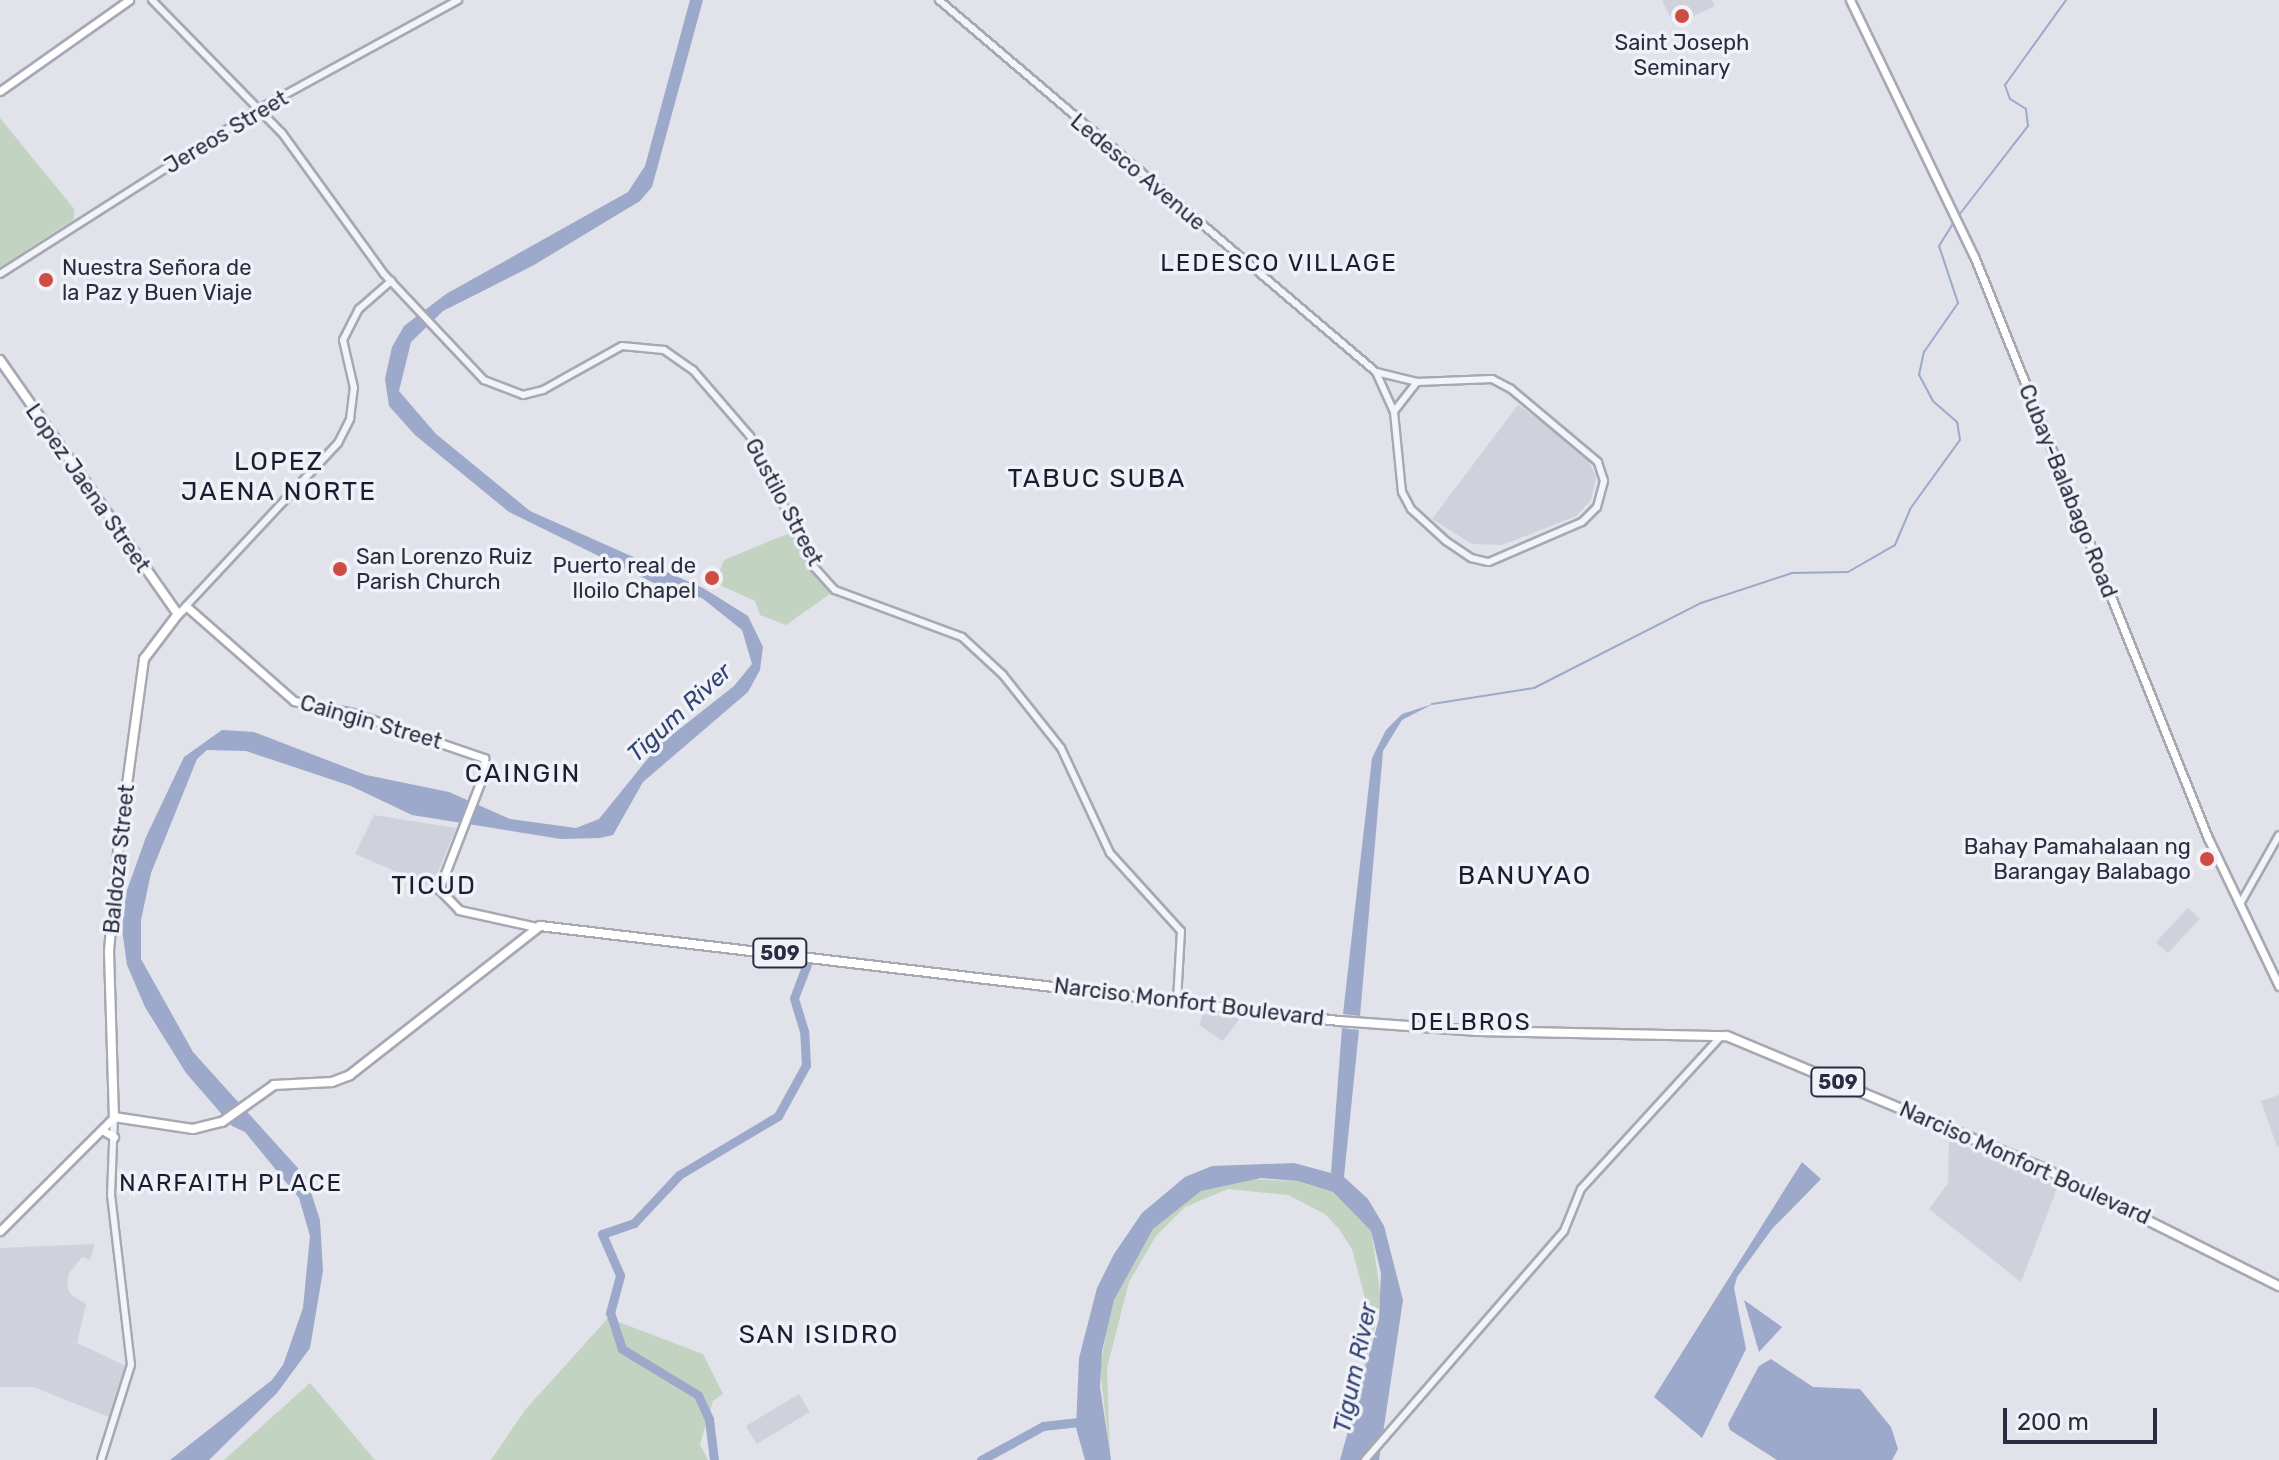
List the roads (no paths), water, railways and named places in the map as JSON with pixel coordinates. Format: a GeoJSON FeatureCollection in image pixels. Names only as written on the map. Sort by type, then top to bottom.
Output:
{"type":"FeatureCollection","features":[{"type":"Feature","properties":{"kind":"main road"},"geometry":{"type":"LineString","coordinates":[[0,91],[129,0]]}},
{"type":"Feature","properties":{"kind":"main road","name":"Cubay-Balabago Road"},"geometry":{"type":"LineString","coordinates":[[1850,0],[1954,215],[2158,718],[2279,986]]}},
{"type":"Feature","properties":{"kind":"main road","name":"Lopez Jaena Street"},"geometry":{"type":"LineString","coordinates":[[0,360],[178,614]]}},
{"type":"Feature","properties":{"kind":"main road"},"geometry":{"type":"LineString","coordinates":[[178,614],[186,606]]}},
{"type":"Feature","properties":{"kind":"main road","name":"Caingin Street"},"geometry":{"type":"LineString","coordinates":[[186,606],[294,701],[353,713],[484,758],[477,791],[439,889],[449,904],[482,919],[536,927]]}},
{"type":"Feature","properties":{"kind":"main road","name":"Baldoza Street"},"geometry":{"type":"LineString","coordinates":[[114,1117],[109,951],[118,852],[144,659],[178,614]]}},
{"type":"Feature","properties":{"kind":"main road"},"geometry":{"type":"LineString","coordinates":[[0,1231],[114,1117],[193,1129],[222,1122],[270,1087],[332,1082],[350,1075],[536,927]]}},
{"type":"Feature","properties":{"kind":"main road","name":"Narciso Monfort Boulevard"},"geometry":{"type":"LineString","coordinates":[[536,927],[1415,1027],[1721,1036],[2043,1168],[2279,1286]]}},
{"type":"Feature","properties":{"kind":"main road"},"geometry":{"type":"LineString","coordinates":[[102,1130],[114,1137]]}},
{"type":"Feature","properties":{"kind":"street","name":"Gustilo Street"},"geometry":{"type":"LineString","coordinates":[[152,0],[259,109],[304,161],[391,281],[484,380],[523,395],[560,383],[599,355],[622,346],[645,346],[675,355],[743,426],[814,567],[835,590],[962,637],[1003,675],[1073,766],[1110,853],[1181,931],[1177,1001]]}},
{"type":"Feature","properties":{"kind":"street","name":"Jereos Street"},"geometry":{"type":"LineString","coordinates":[[0,274],[259,109],[458,0]]}},
{"type":"Feature","properties":{"kind":"street","name":"Ledesco Avenue"},"geometry":{"type":"LineString","coordinates":[[939,0],[1376,372]]}},
{"type":"Feature","properties":{"kind":"street"},"geometry":{"type":"LineString","coordinates":[[186,606],[338,443],[350,419],[354,388],[345,334],[359,309],[391,281]]}},
{"type":"Feature","properties":{"kind":"street"},"geometry":{"type":"LineString","coordinates":[[1376,372],[1417,382],[1492,379],[1514,391],[1585,446],[1603,471],[1603,495],[1582,522],[1498,559],[1478,561],[1411,509],[1402,492],[1394,412],[1376,372]]}},
{"type":"Feature","properties":{"kind":"street"},"geometry":{"type":"LineString","coordinates":[[1394,412],[1417,382]]}},
{"type":"Feature","properties":{"kind":"street"},"geometry":{"type":"LineString","coordinates":[[2240,904],[2279,835]]}},
{"type":"Feature","properties":{"kind":"street"},"geometry":{"type":"LineString","coordinates":[[1365,1460],[1564,1231],[1581,1189],[1721,1036]]}},
{"type":"Feature","properties":{"kind":"street"},"geometry":{"type":"LineString","coordinates":[[101,1460],[131,1365],[111,1195],[114,1117]]}},
{"type":"Feature","properties":{"kind":"water"},"geometry":{"type":"Polygon","coordinates":[[[690,0],[703,0],[652,187],[640,201],[534,265],[443,311],[411,342],[399,391],[436,434],[530,511],[703,588],[748,616],[763,647],[760,670],[748,692],[643,782],[613,835],[600,838],[561,839],[412,815],[351,786],[246,751],[207,750],[197,759],[151,873],[141,920],[141,959],[193,1052],[306,1177],[320,1220],[323,1271],[310,1348],[277,1393],[209,1460],[170,1460],[272,1380],[283,1365],[303,1308],[310,1236],[299,1198],[245,1132],[232,1126],[186,1073],[145,1007],[127,965],[122,929],[126,893],[146,837],[184,757],[222,730],[254,732],[366,775],[449,792],[510,819],[576,828],[599,819],[658,746],[734,686],[752,664],[742,630],[702,598],[664,588],[509,512],[415,435],[389,406],[385,379],[392,347],[404,326],[446,294],[628,192],[645,166],[690,0]]]}},
{"type":"Feature","properties":{"kind":"water"},"geometry":{"type":"Polygon","coordinates":[[[1433,704],[1402,720],[1383,751],[1360,1016],[1343,1014],[1372,758],[1386,730],[1402,714],[1433,704]]]}},
{"type":"Feature","properties":{"kind":"water"},"geometry":{"type":"Polygon","coordinates":[[[1342,1028],[1359,1030],[1344,1177],[1368,1199],[1384,1226],[1403,1300],[1379,1460],[1340,1460],[1379,1319],[1381,1273],[1371,1231],[1333,1192],[1298,1181],[1261,1178],[1201,1191],[1153,1229],[1114,1300],[1102,1351],[1100,1387],[1111,1460],[1085,1460],[1076,1428],[1079,1358],[1097,1288],[1114,1254],[1142,1213],[1185,1177],[1212,1166],[1294,1163],[1331,1173],[1342,1028]]]}},
{"type":"Feature","properties":{"kind":"water"},"geometry":{"type":"Polygon","coordinates":[[[1802,1162],[1821,1179],[1772,1229],[1737,1277],[1734,1288],[1746,1349],[1702,1438],[1654,1397],[1802,1162]]]}},
{"type":"Feature","properties":{"kind":"water"},"geometry":{"type":"Polygon","coordinates":[[[1744,1300],[1782,1327],[1759,1352],[1744,1300]]]}},
{"type":"Feature","properties":{"kind":"water"},"geometry":{"type":"Polygon","coordinates":[[[1771,1359],[1813,1387],[1860,1389],[1891,1427],[1898,1449],[1892,1460],[1777,1460],[1730,1430],[1728,1424],[1759,1366],[1771,1359]]]}},
{"type":"Feature","properties":{"kind":"waterway"},"geometry":{"type":"LineString","coordinates":[[1959,215],[2028,126],[2026,109],[2010,99],[2005,85],[2066,0]]}},
{"type":"Feature","properties":{"kind":"waterway"},"geometry":{"type":"LineString","coordinates":[[1432,704],[1534,688],[1701,603],[1792,573],[1848,572],[1895,545],[1910,509],[1960,440],[1957,422],[1933,401],[1919,375],[1924,352],[1958,303],[1939,246],[1955,220]]}},
{"type":"Feature","properties":{"kind":"waterway"},"geometry":{"type":"LineString","coordinates":[[714,1460],[709,1419],[698,1395],[622,1349],[610,1313],[620,1275],[602,1234],[634,1223],[679,1175],[778,1116],[806,1065],[804,1031],[794,998],[807,964]]}},
{"type":"Feature","properties":{"kind":"waterway"},"geometry":{"type":"LineString","coordinates":[[981,1460],[1043,1426],[1088,1421]]}},
{"type":"Feature","properties":{"kind":"place","name":"Saint Joseph Seminary"},"geometry":{"type":"Point","coordinates":[1682,16]}},
{"type":"Feature","properties":{"kind":"place","name":"Nuestra Señora de la Paz y Buen Viaje"},"geometry":{"type":"Point","coordinates":[46,280]}},
{"type":"Feature","properties":{"kind":"place","name":"San Lorenzo Ruiz Parish Church"},"geometry":{"type":"Point","coordinates":[340,569]}},
{"type":"Feature","properties":{"kind":"place","name":"Puerto real de Iloilo Chapel"},"geometry":{"type":"Point","coordinates":[712,578]}},
{"type":"Feature","properties":{"kind":"place","name":"Bahay Pamahalaan ng Barangay Balabago"},"geometry":{"type":"Point","coordinates":[2207,859]}},
{"type":"Feature","properties":{"kind":"district","name":"LEDESCO VILLAGE"},"geometry":{"type":"Point","coordinates":[1279,264]}},
{"type":"Feature","properties":{"kind":"district","name":"LOPEZ JAENA NORTE"},"geometry":{"type":"Point","coordinates":[279,477]}},
{"type":"Feature","properties":{"kind":"district","name":"TABUC SUBA"},"geometry":{"type":"Point","coordinates":[1097,479]}},
{"type":"Feature","properties":{"kind":"district","name":"CAINGIN"},"geometry":{"type":"Point","coordinates":[523,774]}},
{"type":"Feature","properties":{"kind":"district","name":"BANUYAO"},"geometry":{"type":"Point","coordinates":[1525,876]}},
{"type":"Feature","properties":{"kind":"district","name":"TICUD"},"geometry":{"type":"Point","coordinates":[434,886]}},
{"type":"Feature","properties":{"kind":"district","name":"DELBROS"},"geometry":{"type":"Point","coordinates":[1471,1023]}},
{"type":"Feature","properties":{"kind":"district","name":"NARFAITH PLACE"},"geometry":{"type":"Point","coordinates":[231,1184]}},
{"type":"Feature","properties":{"kind":"district","name":"SAN ISIDRO"},"geometry":{"type":"Point","coordinates":[819,1335]}},
{"type":"Feature","properties":{"kind":"water label","name":"Tigum River"},"geometry":{"type":"Point","coordinates":[680,713]}},
{"type":"Feature","properties":{"kind":"water label","name":"Tigum River"},"geometry":{"type":"Point","coordinates":[1356,1368]}}]}
